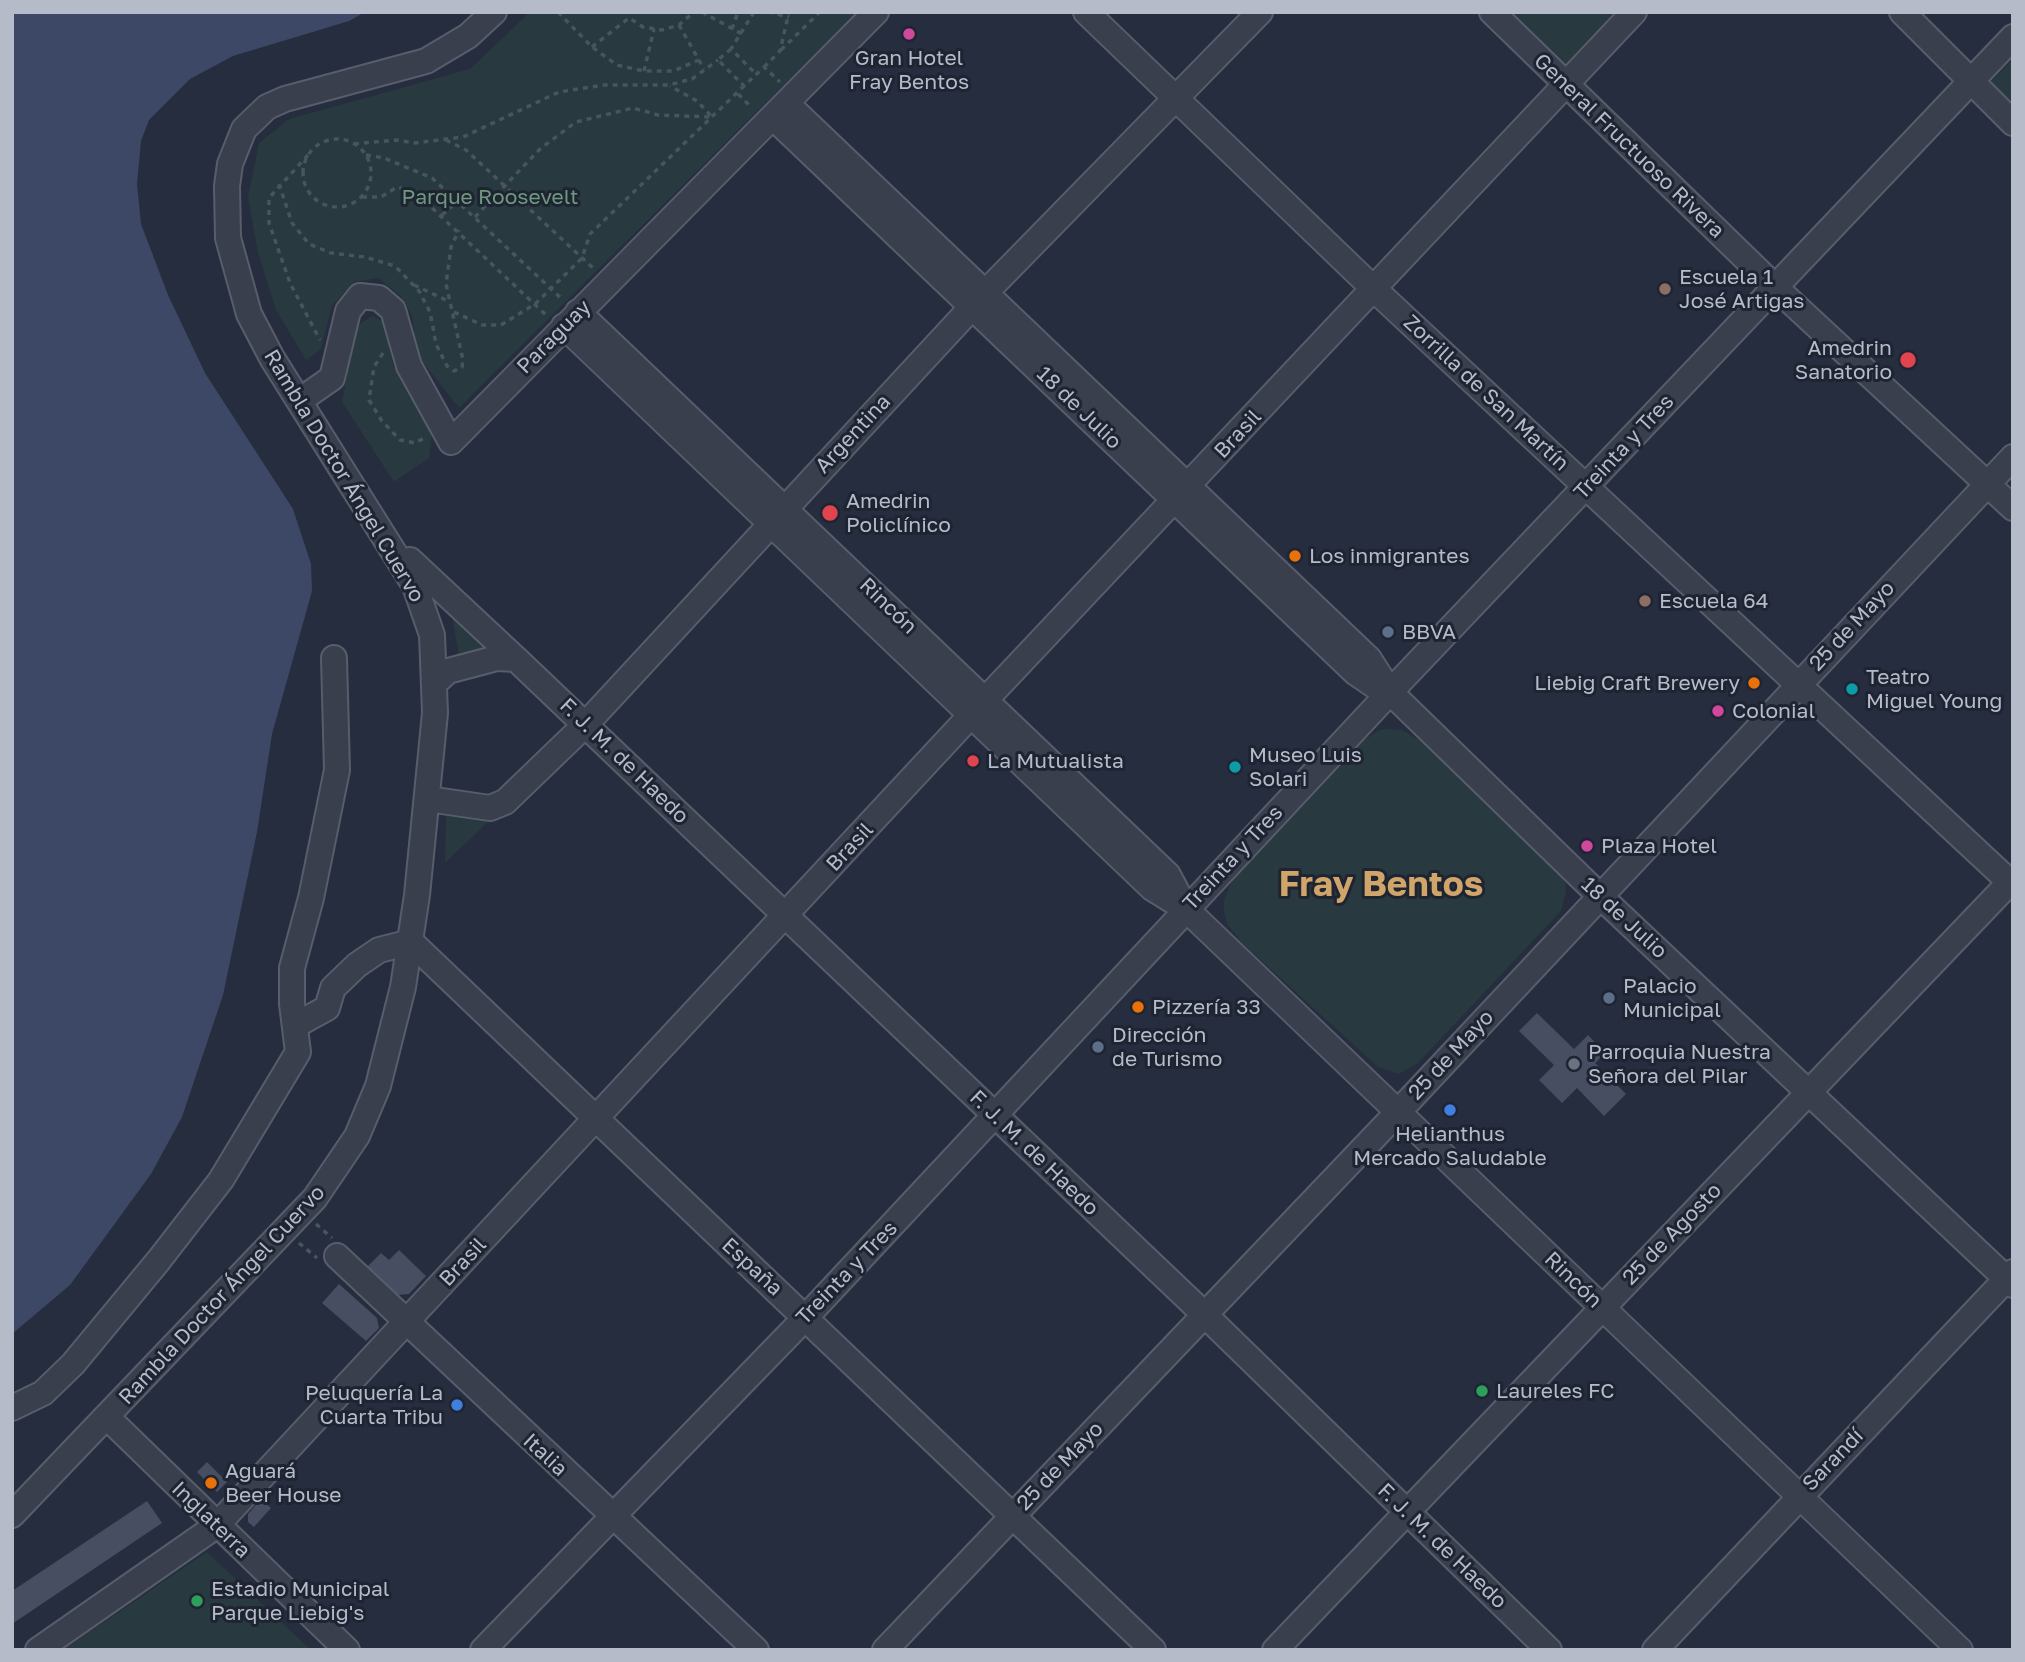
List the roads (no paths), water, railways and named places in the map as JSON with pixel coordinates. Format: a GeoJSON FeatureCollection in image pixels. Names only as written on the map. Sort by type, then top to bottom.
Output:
{"type":"FeatureCollection","features":[{"type":"Feature","properties":{"kind":"street","name":"Rambla Doctor Ángel Cuervo"},"geometry":{"type":"LineString","coordinates":[[12,1515],[295,1221],[343,1161],[378,1086],[394,1029],[411,942],[428,799],[436,682],[432,635],[422,601],[249,314],[232,259],[227,220],[227,186],[233,156],[244,129],[267,107],[285,99],[426,61],[468,36],[494,12]]}},
{"type":"Feature","properties":{"kind":"street","name":"Paraguay"},"geometry":{"type":"LineString","coordinates":[[299,401],[332,378],[348,311],[360,296],[379,298],[393,310],[409,366],[451,442],[775,104],[876,12]]}},
{"type":"Feature","properties":{"kind":"street","name":"Zorrilla de San Martín"},"geometry":{"type":"LineString","coordinates":[[1086,12],[1375,290],[2012,882]]}},
{"type":"Feature","properties":{"kind":"street","name":"Argentina"},"geometry":{"type":"LineString","coordinates":[[428,799],[490,808],[505,802],[586,724],[979,300],[1260,12]]}},
{"type":"Feature","properties":{"kind":"street","name":"General Fructuoso Rivera"},"geometry":{"type":"LineString","coordinates":[[1492,12],[1775,287],[2013,508]]}},
{"type":"Feature","properties":{"kind":"street","name":"Brasil"},"geometry":{"type":"LineString","coordinates":[[38,1650],[216,1526],[979,707],[1567,87],[1634,12]]}},
{"type":"Feature","properties":{"kind":"street"},"geometry":{"type":"LineString","coordinates":[[1902,12],[1969,82],[2013,123]]}},
{"type":"Feature","properties":{"kind":"street","name":"Treinta y Tres"},"geometry":{"type":"LineString","coordinates":[[483,1650],[806,1317],[1390,692],[2013,37]]}},
{"type":"Feature","properties":{"kind":"street","name":"18 de Julio"},"geometry":{"type":"LineString","coordinates":[[775,104],[1183,493],[1356,673],[1375,687],[1390,692],[1600,896],[2011,1279]]}},
{"type":"Feature","properties":{"kind":"street","name":"Rincón"},"geometry":{"type":"LineString","coordinates":[[571,319],[979,707],[1168,875],[1186,909],[1960,1650]]}},
{"type":"Feature","properties":{"kind":"street","name":"25 de Mayo"},"geometry":{"type":"LineString","coordinates":[[885,1650],[1399,1111],[2013,457]]}},
{"type":"Feature","properties":{"kind":"street","name":"F. J. M. de Haedo"},"geometry":{"type":"LineString","coordinates":[[373,522],[428,579],[586,724],[1204,1314],[1549,1650]]}},
{"type":"Feature","properties":{"kind":"street"},"geometry":{"type":"LineString","coordinates":[[12,1409],[43,1393],[73,1364],[220,1180],[298,1052],[292,1004],[292,968],[312,898],[337,770],[334,658]]}},
{"type":"Feature","properties":{"kind":"street"},"geometry":{"type":"LineString","coordinates":[[436,682],[442,675],[456,669],[498,658],[516,659]]}},
{"type":"Feature","properties":{"kind":"street","name":"25 de Agosto"},"geometry":{"type":"LineString","coordinates":[[1275,1650],[1601,1307],[2012,882]]}},
{"type":"Feature","properties":{"kind":"street"},"geometry":{"type":"LineString","coordinates":[[296,1025],[327,1008],[333,988],[357,965],[379,950],[411,942]]}},
{"type":"Feature","properties":{"kind":"street","name":"España"},"geometry":{"type":"LineString","coordinates":[[411,942],[1153,1650]]}},
{"type":"Feature","properties":{"kind":"street","name":"Italia"},"geometry":{"type":"LineString","coordinates":[[337,1256],[611,1517],[757,1650]]}},
{"type":"Feature","properties":{"kind":"street","name":"Sarandí"},"geometry":{"type":"LineString","coordinates":[[1655,1650],[1798,1496],[2011,1279]]}},
{"type":"Feature","properties":{"kind":"street","name":"Inglaterra"},"geometry":{"type":"LineString","coordinates":[[108,1418],[216,1526],[347,1650]]}},
{"type":"Feature","properties":{"kind":"water"},"geometry":{"type":"Polygon","coordinates":[[[12,12],[365,12],[349,21],[233,56],[190,79],[149,120],[141,141],[137,184],[141,224],[168,295],[205,373],[293,509],[311,564],[312,591],[272,734],[257,832],[223,995],[182,1117],[151,1174],[70,1285],[12,1334],[12,12]]]}},
{"type":"Feature","properties":{"kind":"place","name":"Gran Hotel Fray Bentos"},"geometry":{"type":"Point","coordinates":[909,34]}},
{"type":"Feature","properties":{"kind":"place","name":"Escuela 1 José Artigas"},"geometry":{"type":"Point","coordinates":[1665,289]}},
{"type":"Feature","properties":{"kind":"place","name":"Amedrin Sanatorio"},"geometry":{"type":"Point","coordinates":[1908,360]}},
{"type":"Feature","properties":{"kind":"place","name":"Amedrin Policlínico"},"geometry":{"type":"Point","coordinates":[830,513]}},
{"type":"Feature","properties":{"kind":"place","name":"Los inmigrantes"},"geometry":{"type":"Point","coordinates":[1295,556]}},
{"type":"Feature","properties":{"kind":"place","name":"Escuela 64"},"geometry":{"type":"Point","coordinates":[1645,601]}},
{"type":"Feature","properties":{"kind":"place","name":"BBVA"},"geometry":{"type":"Point","coordinates":[1388,632]}},
{"type":"Feature","properties":{"kind":"place","name":"Liebig Craft Brewery"},"geometry":{"type":"Point","coordinates":[1754,683]}},
{"type":"Feature","properties":{"kind":"place","name":"Teatro Miguel Young"},"geometry":{"type":"Point","coordinates":[1852,689]}},
{"type":"Feature","properties":{"kind":"place","name":"Colonial"},"geometry":{"type":"Point","coordinates":[1718,711]}},
{"type":"Feature","properties":{"kind":"place","name":"La Mutualista"},"geometry":{"type":"Point","coordinates":[973,761]}},
{"type":"Feature","properties":{"kind":"place","name":"Museo Luis Solari"},"geometry":{"type":"Point","coordinates":[1235,767]}},
{"type":"Feature","properties":{"kind":"place","name":"Plaza Hotel"},"geometry":{"type":"Point","coordinates":[1587,846]}},
{"type":"Feature","properties":{"kind":"place","name":"Palacio Municipal"},"geometry":{"type":"Point","coordinates":[1609,998]}},
{"type":"Feature","properties":{"kind":"place","name":"Pizzería 33"},"geometry":{"type":"Point","coordinates":[1138,1007]}},
{"type":"Feature","properties":{"kind":"place","name":"Dirección de Turismo"},"geometry":{"type":"Point","coordinates":[1098,1047]}},
{"type":"Feature","properties":{"kind":"place","name":"Parroquia Nuestra Señora del Pilar"},"geometry":{"type":"Point","coordinates":[1574,1064]}},
{"type":"Feature","properties":{"kind":"place","name":"Helianthus Mercado Saludable"},"geometry":{"type":"Point","coordinates":[1450,1110]}},
{"type":"Feature","properties":{"kind":"place","name":"Laureles FC"},"geometry":{"type":"Point","coordinates":[1482,1391]}},
{"type":"Feature","properties":{"kind":"place","name":"Peluquería La Cuarta Tribu"},"geometry":{"type":"Point","coordinates":[457,1405]}},
{"type":"Feature","properties":{"kind":"place","name":"Aguará Beer House"},"geometry":{"type":"Point","coordinates":[211,1483]}},
{"type":"Feature","properties":{"kind":"place","name":"Estadio Municipal Parque Liebig's"},"geometry":{"type":"Point","coordinates":[197,1601]}},
{"type":"Feature","properties":{"kind":"district","name":"Fray Bentos"},"geometry":{"type":"Point","coordinates":[1381,885]}},
{"type":"Feature","properties":{"kind":"park label","name":"Parque Roosevelt"},"geometry":{"type":"Point","coordinates":[490,197]}}]}
